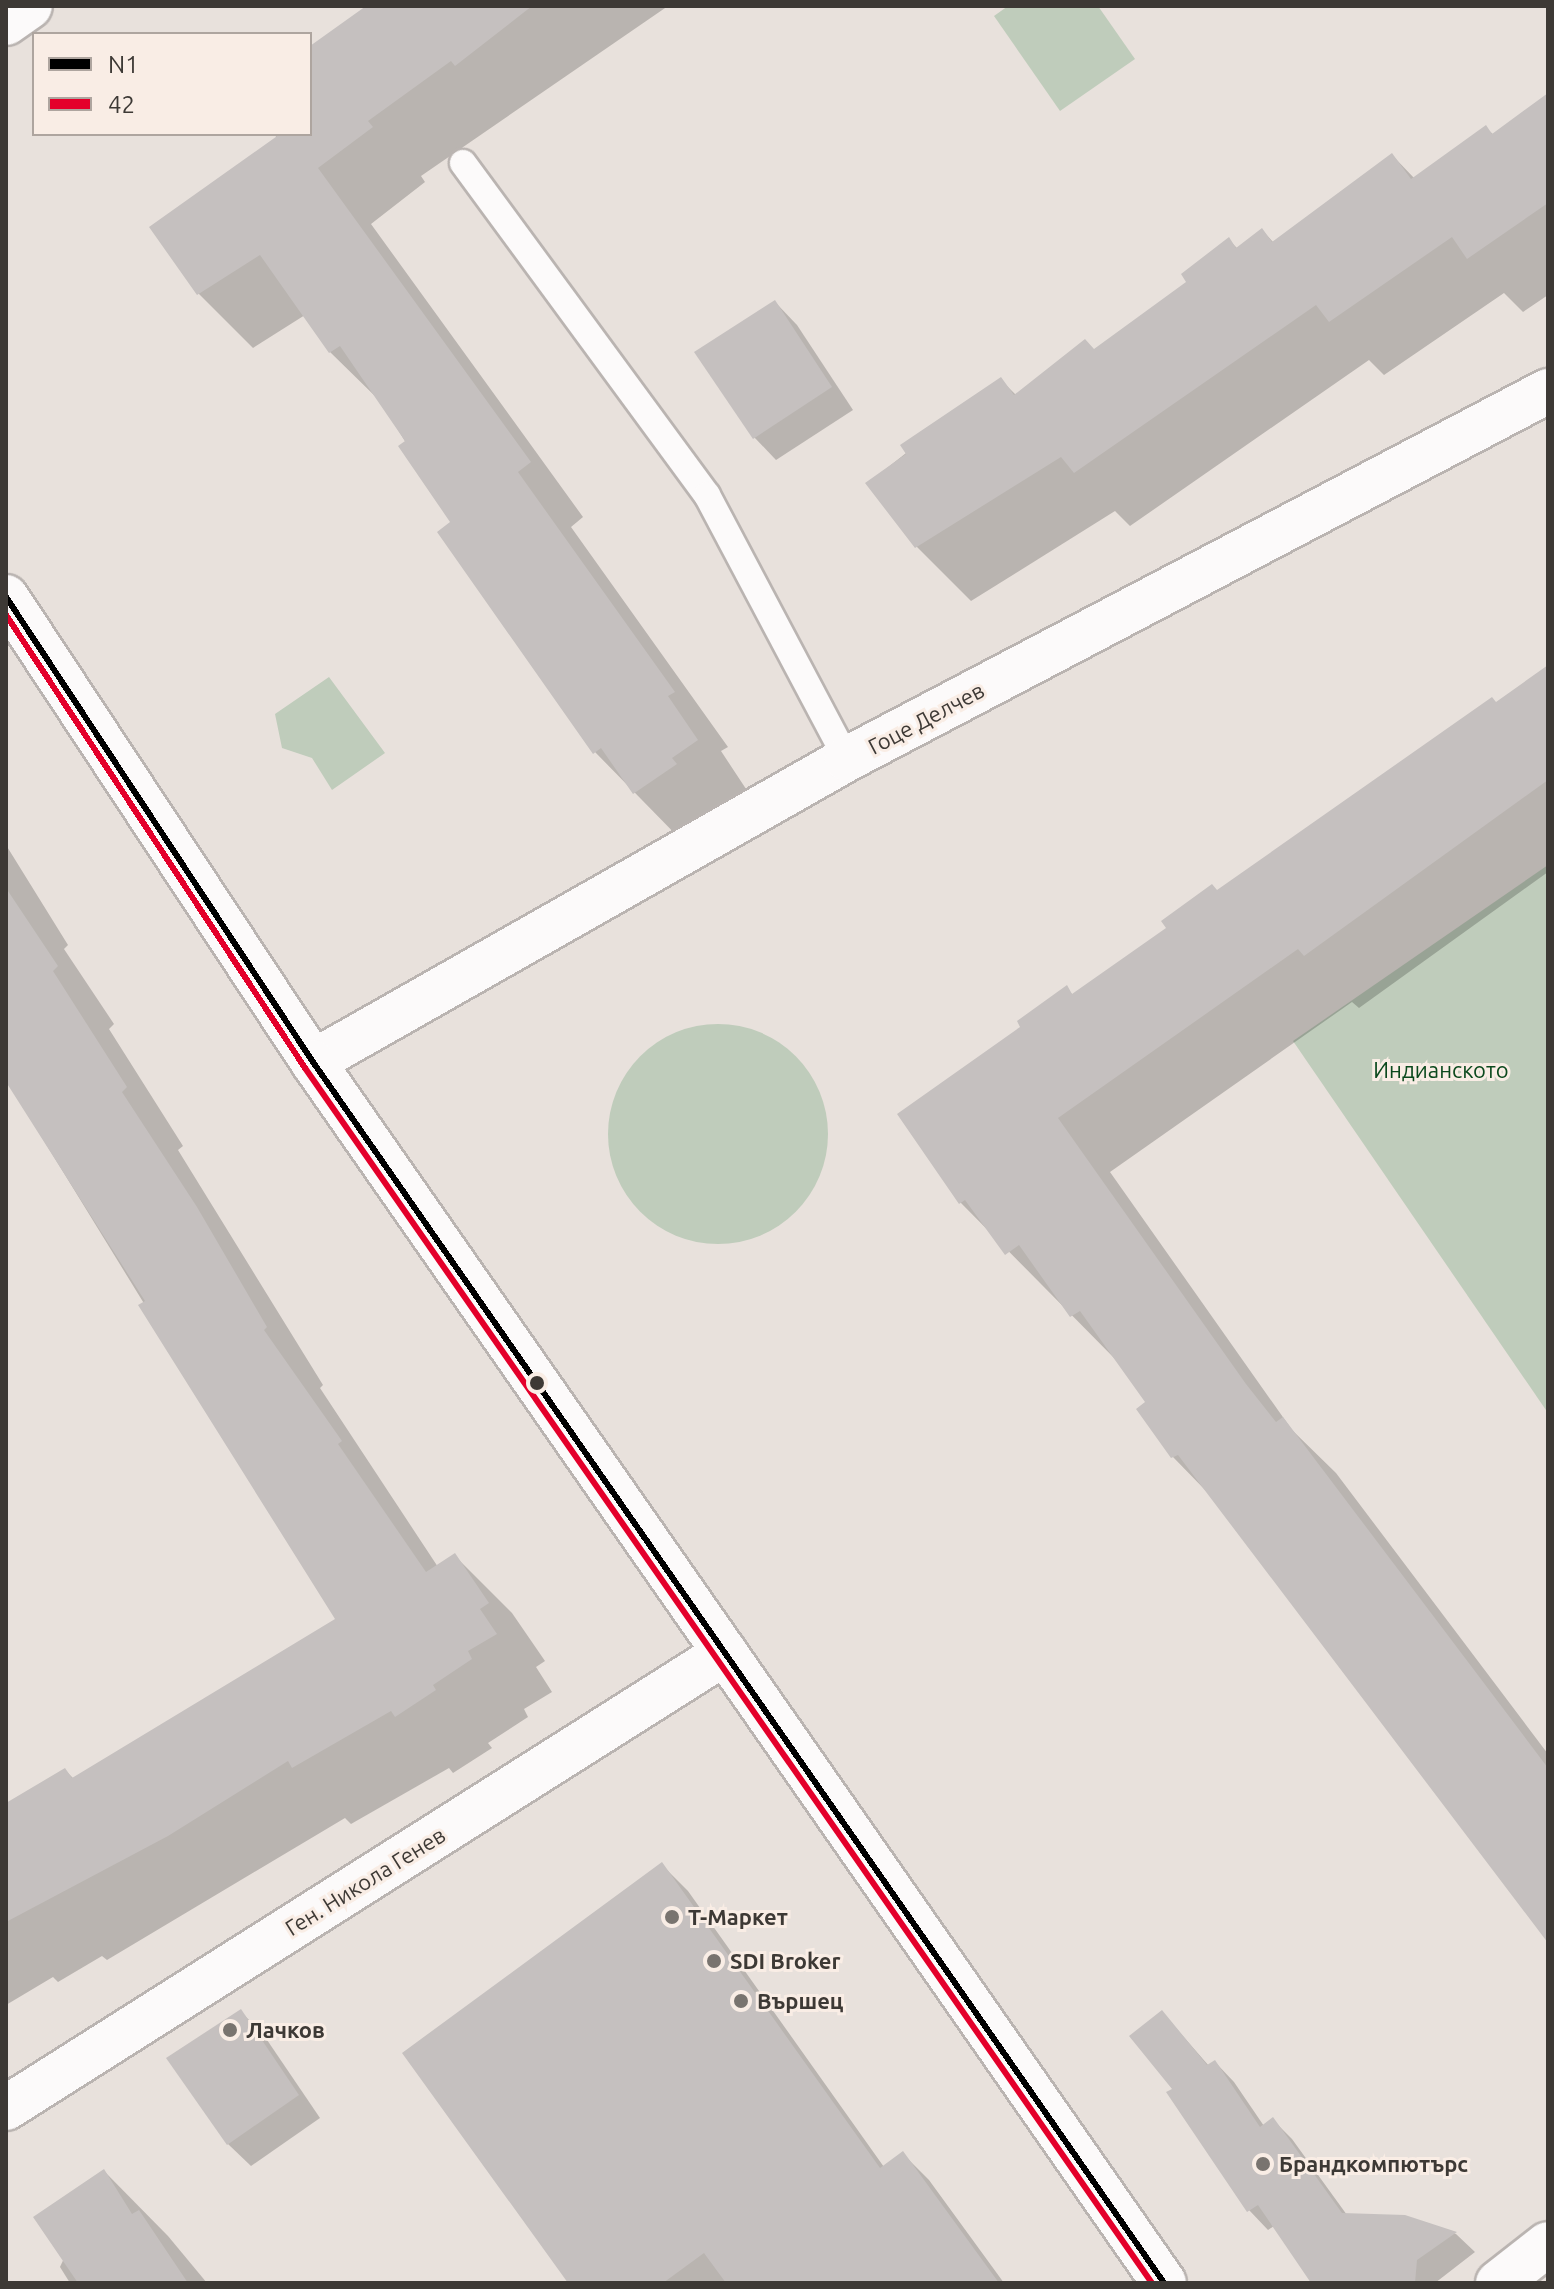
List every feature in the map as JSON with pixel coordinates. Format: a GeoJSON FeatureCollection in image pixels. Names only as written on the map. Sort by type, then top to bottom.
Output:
{"type":"FeatureCollection","features":[{"type":"Feature","properties":{"kind":"street"},"geometry":{"type":"LineString","coordinates":[[6,23],[30,6]]}},
{"type":"Feature","properties":{"kind":"street","name":"Гоце Делчев"},"geometry":{"type":"LineString","coordinates":[[313,1062],[847,759],[1548,391]]}},
{"type":"Feature","properties":{"kind":"street"},"geometry":{"type":"LineString","coordinates":[[6,597],[313,1062],[1164,2283]]}},
{"type":"Feature","properties":{"kind":"street","name":"Ген. Никола Генев"},"geometry":{"type":"LineString","coordinates":[[6,2108],[725,1653]]}},
{"type":"Feature","properties":{"kind":"street"},"geometry":{"type":"LineString","coordinates":[[1498,2283],[1548,2244]]}},
{"type":"Feature","properties":{"kind":"lane"},"geometry":{"type":"LineString","coordinates":[[463,163],[707,495],[847,759]]}},
{"type":"Feature","properties":{"kind":"green space"},"geometry":{"type":"Polygon","coordinates":[[[1008,6],[1098,6],[1135,59],[1060,111],[994,16],[1008,6]]]}},
{"type":"Feature","properties":{"kind":"green space"},"geometry":{"type":"Polygon","coordinates":[[[329,677],[385,753],[332,790],[312,758],[282,748],[275,714],[329,677]]]}},
{"type":"Feature","properties":{"kind":"green space","name":"Индианското"},"geometry":{"type":"Polygon","coordinates":[[[1548,865],[1548,1413],[1293,1041],[1548,865]]]}},
{"type":"Feature","properties":{"kind":"green space"},"geometry":{"type":"Polygon","coordinates":[[[718,1024],[760,1032],[796,1056],[820,1092],[828,1134],[820,1176],[796,1212],[760,1236],[718,1244],[676,1236],[640,1212],[616,1176],[608,1134],[616,1092],[640,1056],[676,1032],[718,1024]]]}},
{"type":"Feature","properties":{"kind":"building"},"geometry":{"type":"Polygon","coordinates":[[[366,6],[532,6],[455,66],[451,61],[368,121],[373,127],[318,168],[531,462],[518,472],[675,692],[668,696],[698,740],[672,758],[677,764],[633,794],[601,748],[593,754],[437,532],[450,522],[398,446],[405,441],[340,346],[329,353],[260,255],[197,295],[149,227],[277,136],[312,136],[312,45],[366,6]]]}},
{"type":"Feature","properties":{"kind":"building"},"geometry":{"type":"Polygon","coordinates":[[[1548,93],[1548,203],[1467,259],[1452,237],[1329,322],[1316,305],[1074,473],[1061,457],[915,548],[865,483],[906,454],[900,445],[1001,377],[1014,395],[1085,339],[1094,349],[1186,282],[1181,274],[1229,237],[1236,248],[1262,228],[1272,242],[1392,153],[1411,179],[1486,125],[1492,134],[1548,93]]]}},
{"type":"Feature","properties":{"kind":"building"},"geometry":{"type":"Polygon","coordinates":[[[775,300],[832,387],[753,439],[694,352],[775,300]]]}},
{"type":"Feature","properties":{"kind":"building"},"geometry":{"type":"Polygon","coordinates":[[[1548,665],[1548,780],[1304,956],[1298,949],[1058,1118],[1246,1384],[1276,1422],[1283,1417],[1548,1768],[1548,1943],[1178,1455],[1171,1458],[1136,1409],[1145,1402],[1080,1311],[1070,1317],[1019,1245],[1005,1255],[965,1200],[959,1204],[897,1114],[1020,1027],[1017,1021],[1067,985],[1072,994],[1166,928],[1161,921],[1212,884],[1217,890],[1492,697],[1496,702],[1548,665]]]}},
{"type":"Feature","properties":{"kind":"building"},"geometry":{"type":"Polygon","coordinates":[[[6,888],[58,966],[53,971],[127,1087],[122,1092],[197,1207],[267,1327],[264,1330],[342,1441],[338,1444],[426,1572],[455,1553],[489,1603],[480,1609],[497,1634],[468,1651],[472,1659],[433,1685],[436,1690],[395,1717],[391,1711],[292,1768],[288,1761],[168,1836],[6,1922],[6,1803],[65,1768],[72,1778],[335,1619],[138,1305],[145,1301],[6,1082],[6,888]]]}},
{"type":"Feature","properties":{"kind":"building"},"geometry":{"type":"Polygon","coordinates":[[[662,1862],[880,2168],[903,2151],[999,2283],[726,2283],[704,2253],[663,2283],[568,2283],[402,2053],[662,1862]]]}},
{"type":"Feature","properties":{"kind":"building"},"geometry":{"type":"Polygon","coordinates":[[[241,2009],[299,2095],[227,2145],[166,2058],[241,2009]]]}},
{"type":"Feature","properties":{"kind":"building"},"geometry":{"type":"Polygon","coordinates":[[[1162,2010],[1207,2065],[1215,2060],[1260,2127],[1273,2117],[1342,2213],[1405,2215],[1457,2232],[1417,2260],[1415,2283],[1311,2283],[1258,2205],[1247,2212],[1166,2092],[1172,2089],[1129,2036],[1162,2010]]]}},
{"type":"Feature","properties":{"kind":"building"},"geometry":{"type":"Polygon","coordinates":[[[104,2169],[132,2214],[139,2210],[188,2283],[78,2283],[33,2217],[104,2169]]]}},
{"type":"Feature","properties":{"kind":"transit line","name":"N1"},"geometry":{"type":"LineString","coordinates":[[6,597],[313,1062],[1164,2283]]}},
{"type":"Feature","properties":{"kind":"transit line","name":"42"},"geometry":{"type":"LineString","coordinates":[[6,615],[305,1068],[1152,2283]]}},
{"type":"Feature","properties":{"kind":"place","name":"Т-Маркет"},"geometry":{"type":"Point","coordinates":[672,1917]}},
{"type":"Feature","properties":{"kind":"place","name":"SDI Broker"},"geometry":{"type":"Point","coordinates":[714,1961]}},
{"type":"Feature","properties":{"kind":"place","name":"Вършец"},"geometry":{"type":"Point","coordinates":[741,2001]}},
{"type":"Feature","properties":{"kind":"place","name":"Лачков"},"geometry":{"type":"Point","coordinates":[230,2030]}},
{"type":"Feature","properties":{"kind":"place","name":"Брандкомпютърс"},"geometry":{"type":"Point","coordinates":[1263,2164]}}]}
